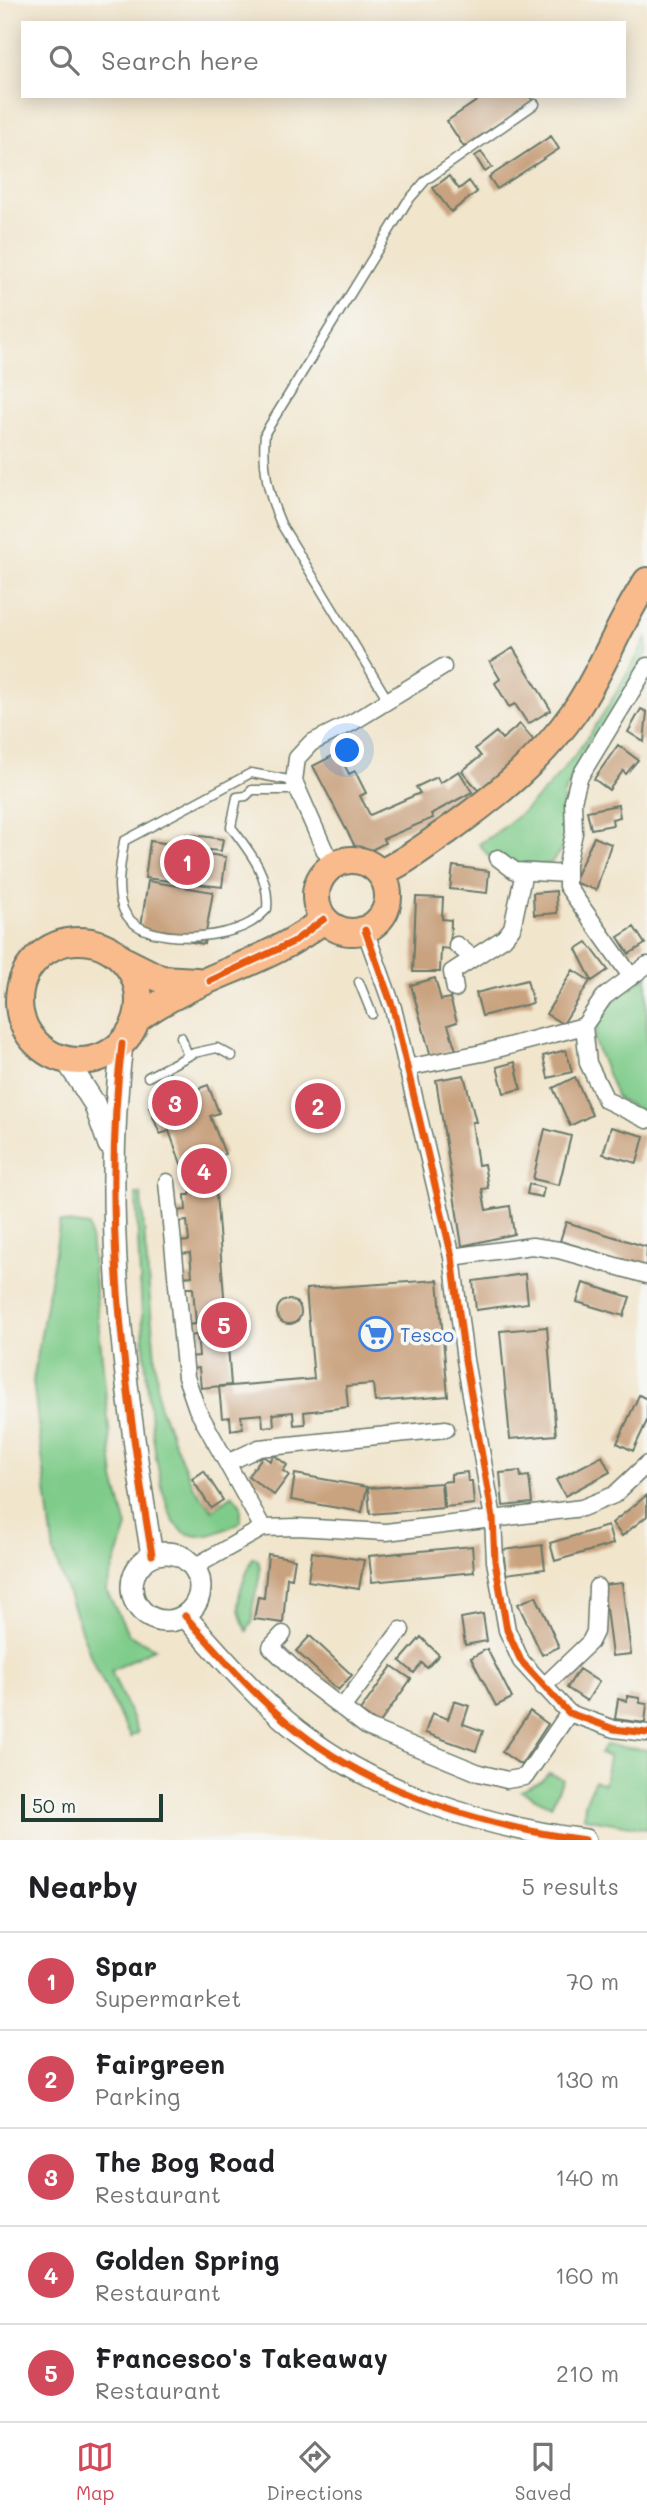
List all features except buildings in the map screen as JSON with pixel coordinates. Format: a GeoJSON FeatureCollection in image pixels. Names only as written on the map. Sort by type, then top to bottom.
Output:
{"type":"FeatureCollection","features":[{"type":"Feature","properties":{"kind":"main road"},"geometry":{"type":"LineString","coordinates":[[380,873],[399,865],[491,800],[528,768],[576,709],[628,609],[647,581]]}},
{"type":"Feature","properties":{"kind":"main road"},"geometry":{"type":"LineString","coordinates":[[359,860],[380,873],[386,883],[387,905],[382,916],[365,930],[343,931],[324,919],[318,910],[316,889],[319,879],[335,864],[359,860]]}},
{"type":"Feature","properties":{"kind":"main road"},"geometry":{"type":"LineString","coordinates":[[210,981],[161,979],[123,960],[108,948],[90,941],[70,941],[52,947],[36,958],[25,974],[10,1019],[38,1046],[66,1061],[86,1062],[106,1056],[122,1044],[137,1019],[165,998],[210,981],[292,942],[324,919]]}},
{"type":"Feature","properties":{"kind":"main road"},"geometry":{"type":"LineString","coordinates":[[123,960],[137,988],[137,1019]]}},
{"type":"Feature","properties":{"kind":"main road"},"geometry":{"type":"LineString","coordinates":[[0,992],[25,974]]}},
{"type":"Feature","properties":{"kind":"street"},"geometry":{"type":"LineString","coordinates":[[630,975],[568,886],[567,874],[574,833],[573,801],[579,778],[647,666]]}},
{"type":"Feature","properties":{"kind":"street"},"geometry":{"type":"LineString","coordinates":[[335,864],[325,851],[296,785],[297,758],[311,743],[443,667]]}},
{"type":"Feature","properties":{"kind":"street"},"geometry":{"type":"LineString","coordinates":[[498,858],[505,866],[524,872],[567,874]]}},
{"type":"Feature","properties":{"kind":"street"},"geometry":{"type":"LineString","coordinates":[[455,989],[452,972],[504,938],[512,928],[524,872]]}},
{"type":"Feature","properties":{"kind":"street"},"geometry":{"type":"LineString","coordinates":[[365,930],[393,1008],[452,1257],[465,1360],[493,1518],[495,1561],[507,1630],[521,1661],[569,1713],[614,1729],[647,1733]]}},
{"type":"Feature","properties":{"kind":"street"},"geometry":{"type":"LineString","coordinates":[[457,945],[473,958]]}},
{"type":"Feature","properties":{"kind":"street"},"geometry":{"type":"LineString","coordinates":[[406,1068],[481,1054],[584,1026],[604,997],[630,975],[647,965]]}},
{"type":"Feature","properties":{"kind":"street"},"geometry":{"type":"LineString","coordinates":[[584,1026],[588,1063],[606,1100],[647,1120]]}},
{"type":"Feature","properties":{"kind":"street"},"geometry":{"type":"LineString","coordinates":[[122,1044],[112,1154],[127,1392],[152,1555]]}},
{"type":"Feature","properties":{"kind":"street"},"geometry":{"type":"LineString","coordinates":[[66,1061],[94,1103],[112,1154]]}},
{"type":"Feature","properties":{"kind":"street"},"geometry":{"type":"LineString","coordinates":[[167,1182],[186,1377],[197,1409],[263,1528]]}},
{"type":"Feature","properties":{"kind":"street"},"geometry":{"type":"LineString","coordinates":[[452,1257],[532,1246],[559,1250],[647,1275]]}},
{"type":"Feature","properties":{"kind":"street"},"geometry":{"type":"LineString","coordinates":[[227,1463],[259,1448],[446,1429]]}},
{"type":"Feature","properties":{"kind":"street"},"geometry":{"type":"LineString","coordinates":[[194,1567],[263,1528],[297,1527],[386,1532],[582,1508],[614,1494],[647,1464]]}},
{"type":"Feature","properties":{"kind":"street"},"geometry":{"type":"LineString","coordinates":[[175,1554],[194,1567],[201,1588],[198,1599],[185,1616],[160,1622],[139,1609],[131,1585],[134,1573],[152,1555],[175,1554]]}},
{"type":"Feature","properties":{"kind":"street"},"geometry":{"type":"LineString","coordinates":[[543,1687],[590,1642],[595,1632],[597,1587]]}},
{"type":"Feature","properties":{"kind":"street"},"geometry":{"type":"LineString","coordinates":[[185,1616],[297,1731],[349,1763],[442,1808],[524,1832],[585,1840]]}},
{"type":"Feature","properties":{"kind":"street"},"geometry":{"type":"LineString","coordinates":[[342,1708],[401,1630]]}},
{"type":"Feature","properties":{"kind":"street"},"geometry":{"type":"LineString","coordinates":[[283,1634],[271,1647],[342,1708],[379,1732],[479,1773],[506,1780],[525,1777],[569,1713]]}},
{"type":"Feature","properties":{"kind":"lane"},"geometry":{"type":"LineString","coordinates":[[388,700],[281,524],[270,498],[264,470],[265,433],[407,202],[426,180],[535,104]]}},
{"type":"Feature","properties":{"kind":"lane"},"geometry":{"type":"LineString","coordinates":[[251,773],[296,785],[252,790],[246,796],[237,797],[231,827],[259,866],[268,895],[267,909],[250,923],[225,932],[183,936],[152,933],[134,924],[125,914],[119,883],[124,841],[251,773]]}},
{"type":"Feature","properties":{"kind":"lane"},"geometry":{"type":"LineString","coordinates":[[359,982],[372,1014]]}},
{"type":"Feature","properties":{"kind":"lane"},"geometry":{"type":"LineString","coordinates":[[181,1037],[188,1056]]}},
{"type":"Feature","properties":{"kind":"lane"},"geometry":{"type":"LineString","coordinates":[[148,1077],[188,1056],[217,1048],[233,1056]]}},
{"type":"Feature","properties":{"kind":"green space"},"geometry":{"type":"Polygon","coordinates":[[[647,638],[647,652],[638,672],[563,795],[567,833],[564,846],[551,863],[526,867],[491,859],[479,844],[533,802],[556,778],[596,725],[647,638]]]}},
{"type":"Feature","properties":{"kind":"green space"},"geometry":{"type":"Polygon","coordinates":[[[647,975],[647,1115],[617,1098],[594,1041],[601,1011],[647,975]]]}},
{"type":"Feature","properties":{"kind":"green space"},"geometry":{"type":"Polygon","coordinates":[[[136,1194],[141,1194],[159,1405],[192,1485],[212,1510],[233,1495],[241,1505],[241,1522],[204,1536],[181,1530],[169,1510],[159,1474],[146,1372],[136,1194]]]}},
{"type":"Feature","properties":{"kind":"green space"},"geometry":{"type":"Polygon","coordinates":[[[60,1222],[89,1226],[114,1479],[127,1527],[106,1590],[129,1635],[155,1648],[111,1671],[138,1732],[130,1737],[92,1660],[54,1555],[33,1381],[60,1222]]]}},
{"type":"Feature","properties":{"kind":"green space"},"geometry":{"type":"Polygon","coordinates":[[[253,1558],[258,1560],[260,1575],[253,1605],[253,1621],[247,1631],[239,1603],[242,1586],[253,1558]]]}},
{"type":"Feature","properties":{"kind":"green space"},"geometry":{"type":"Polygon","coordinates":[[[605,1745],[647,1750],[647,1829],[584,1818],[585,1803],[594,1781],[604,1784],[609,1757],[600,1754],[605,1745]]]}},
{"type":"Feature","properties":{"kind":"green space"},"geometry":{"type":"Polygon","coordinates":[[[549,1773],[563,1779],[551,1806],[521,1791],[539,1783],[549,1773]]]}},
{"type":"Feature","properties":{"kind":"cycle path"},"geometry":{"type":"LineString","coordinates":[[210,981],[293,942],[324,919]]}},
{"type":"Feature","properties":{"kind":"cycle path"},"geometry":{"type":"LineString","coordinates":[[365,930],[393,1008],[452,1257],[465,1360],[493,1518],[495,1561],[507,1630],[521,1661],[569,1713],[614,1729],[647,1733]]}},
{"type":"Feature","properties":{"kind":"cycle path"},"geometry":{"type":"LineString","coordinates":[[122,1044],[116,1107],[115,1236],[125,1365],[152,1555]]}},
{"type":"Feature","properties":{"kind":"cycle path"},"geometry":{"type":"LineString","coordinates":[[185,1616],[239,1676],[283,1719],[329,1753],[363,1773],[398,1790],[472,1816],[585,1840]]}},
{"type":"Feature","properties":{"kind":"place","name":"Spar"},"geometry":{"type":"Point","coordinates":[187,862]}},
{"type":"Feature","properties":{"kind":"place","name":"The Bog Road"},"geometry":{"type":"Point","coordinates":[175,1103]}},
{"type":"Feature","properties":{"kind":"place","name":"Fairgreen"},"geometry":{"type":"Point","coordinates":[318,1106]}},
{"type":"Feature","properties":{"kind":"place","name":"Golden Spring"},"geometry":{"type":"Point","coordinates":[204,1171]}},
{"type":"Feature","properties":{"kind":"place","name":"Francesco's Takeaway"},"geometry":{"type":"Point","coordinates":[224,1325]}},
{"type":"Feature","properties":{"kind":"place","name":"Tesco"},"geometry":{"type":"Point","coordinates":[376,1334]}}]}
